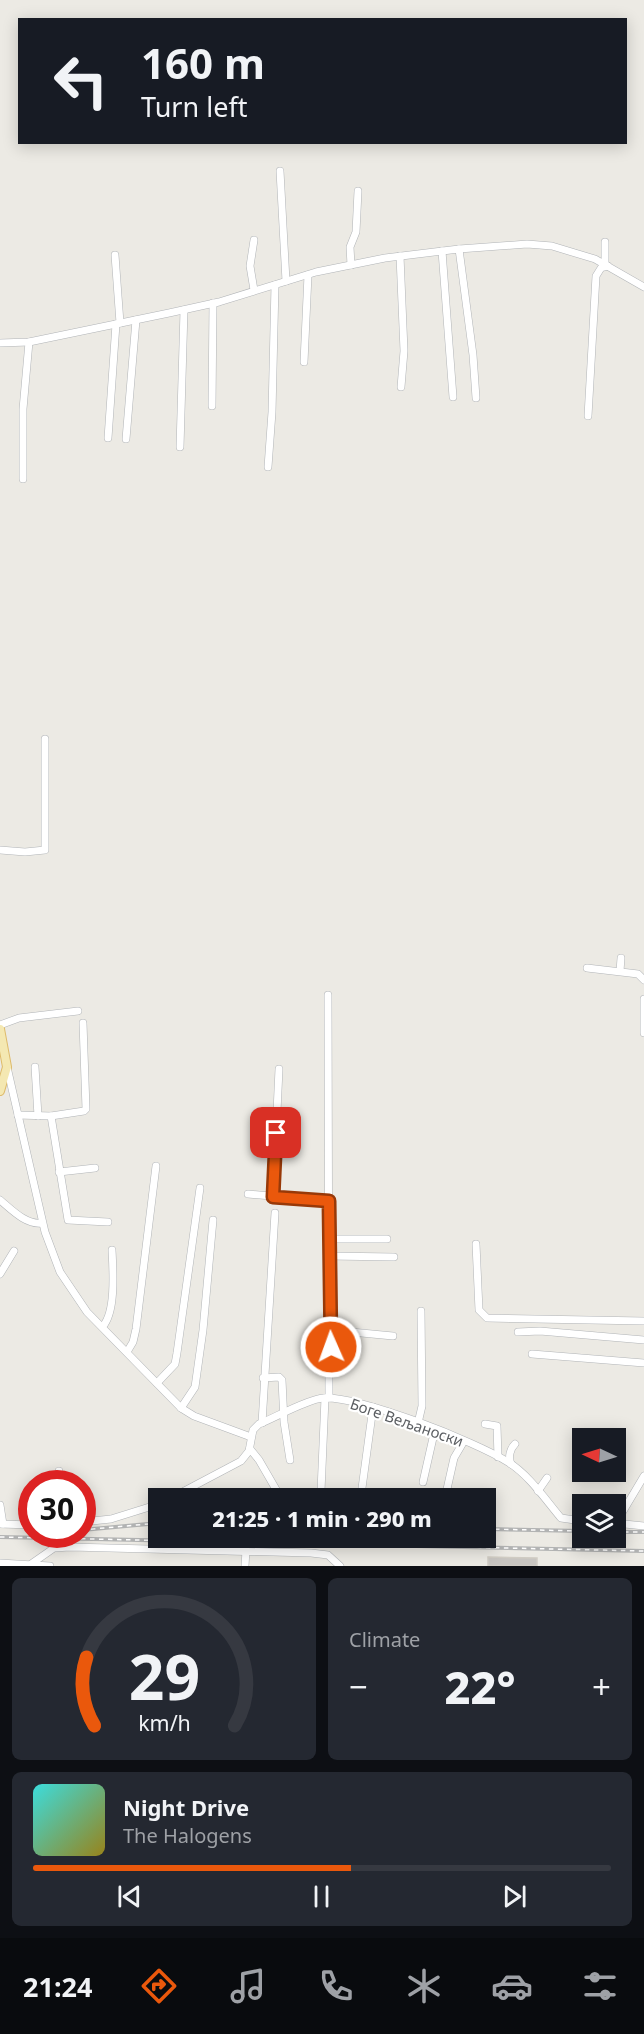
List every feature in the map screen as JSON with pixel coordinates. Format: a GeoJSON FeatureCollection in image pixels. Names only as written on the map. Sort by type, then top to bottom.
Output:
{"type":"FeatureCollection","features":[{"type":"Feature","properties":{"kind":"main road"},"geometry":{"type":"LineString","coordinates":[[0,1027],[7,1067],[0,1090]]}},
{"type":"Feature","properties":{"kind":"street"},"geometry":{"type":"LineString","coordinates":[[280,171],[286,281]]}},
{"type":"Feature","properties":{"kind":"street"},"geometry":{"type":"LineString","coordinates":[[351,265],[350,247],[356,232],[358,191]]}},
{"type":"Feature","properties":{"kind":"street"},"geometry":{"type":"LineString","coordinates":[[254,240],[250,266],[254,290]]}},
{"type":"Feature","properties":{"kind":"street"},"geometry":{"type":"LineString","coordinates":[[605,242],[607,265]]}},
{"type":"Feature","properties":{"kind":"street"},"geometry":{"type":"LineString","coordinates":[[0,343],[29,342],[213,303],[286,281],[351,265],[459,249],[527,244],[569,249],[607,265],[644,287]]}},
{"type":"Feature","properties":{"kind":"street"},"geometry":{"type":"LineString","coordinates":[[459,249],[473,355],[476,398]]}},
{"type":"Feature","properties":{"kind":"street"},"geometry":{"type":"LineString","coordinates":[[442,251],[453,397]]}},
{"type":"Feature","properties":{"kind":"street"},"geometry":{"type":"LineString","coordinates":[[108,438],[118,324],[115,255]]}},
{"type":"Feature","properties":{"kind":"street"},"geometry":{"type":"LineString","coordinates":[[400,256],[404,351],[400,387]]}},
{"type":"Feature","properties":{"kind":"street"},"geometry":{"type":"LineString","coordinates":[[588,416],[596,276],[601,268],[607,265]]}},
{"type":"Feature","properties":{"kind":"street"},"geometry":{"type":"LineString","coordinates":[[304,362],[308,275]]}},
{"type":"Feature","properties":{"kind":"street"},"geometry":{"type":"LineString","coordinates":[[268,467],[272,412],[275,285]]}},
{"type":"Feature","properties":{"kind":"street"},"geometry":{"type":"LineString","coordinates":[[212,406],[213,303]]}},
{"type":"Feature","properties":{"kind":"street"},"geometry":{"type":"LineString","coordinates":[[180,447],[184,309]]}},
{"type":"Feature","properties":{"kind":"street"},"geometry":{"type":"LineString","coordinates":[[126,439],[136,320]]}},
{"type":"Feature","properties":{"kind":"street"},"geometry":{"type":"LineString","coordinates":[[23,479],[23,409],[29,342]]}},
{"type":"Feature","properties":{"kind":"street"},"geometry":{"type":"LineString","coordinates":[[0,850],[25,852],[45,850],[45,739]]}},
{"type":"Feature","properties":{"kind":"street"},"geometry":{"type":"LineString","coordinates":[[620,971],[621,958]]}},
{"type":"Feature","properties":{"kind":"street"},"geometry":{"type":"LineString","coordinates":[[587,968],[638,974],[644,980]]}},
{"type":"Feature","properties":{"kind":"street"},"geometry":{"type":"LineString","coordinates":[[321,1488],[330,1330],[328,995]]}},
{"type":"Feature","properties":{"kind":"street"},"geometry":{"type":"LineString","coordinates":[[644,999],[644,1032]]}},
{"type":"Feature","properties":{"kind":"street"},"geometry":{"type":"LineString","coordinates":[[0,1027],[19,1018],[78,1011]]}},
{"type":"Feature","properties":{"kind":"street"},"geometry":{"type":"LineString","coordinates":[[18,1115],[51,1116],[84,1111],[87,1106],[83,1023]]}},
{"type":"Feature","properties":{"kind":"street"},"geometry":{"type":"LineString","coordinates":[[7,1067],[42,1223],[60,1272],[87,1312],[104,1326],[181,1408],[194,1416],[251,1437]]}},
{"type":"Feature","properties":{"kind":"street"},"geometry":{"type":"LineString","coordinates":[[35,1067],[38,1116]]}},
{"type":"Feature","properties":{"kind":"street"},"geometry":{"type":"LineString","coordinates":[[273,1197],[279,1069]]}},
{"type":"Feature","properties":{"kind":"street"},"geometry":{"type":"LineString","coordinates":[[51,1116],[68,1220],[108,1222]]}},
{"type":"Feature","properties":{"kind":"street"},"geometry":{"type":"LineString","coordinates":[[127,1352],[133,1342],[136,1329],[156,1166]]}},
{"type":"Feature","properties":{"kind":"street"},"geometry":{"type":"LineString","coordinates":[[59,1172],[95,1168]]}},
{"type":"Feature","properties":{"kind":"street"},"geometry":{"type":"LineString","coordinates":[[171,1374],[175,1364],[200,1188]]}},
{"type":"Feature","properties":{"kind":"street"},"geometry":{"type":"LineString","coordinates":[[248,1194],[329,1201]]}},
{"type":"Feature","properties":{"kind":"street"},"geometry":{"type":"LineString","coordinates":[[0,1200],[20,1216],[33,1223],[42,1223]]}},
{"type":"Feature","properties":{"kind":"street"},"geometry":{"type":"LineString","coordinates":[[262,1423],[275,1214]]}},
{"type":"Feature","properties":{"kind":"street"},"geometry":{"type":"LineString","coordinates":[[181,1408],[195,1387],[213,1220]]}},
{"type":"Feature","properties":{"kind":"street"},"geometry":{"type":"LineString","coordinates":[[329,1239],[387,1239]]}},
{"type":"Feature","properties":{"kind":"street"},"geometry":{"type":"LineString","coordinates":[[476,1244],[479,1310],[487,1318],[644,1321]]}},
{"type":"Feature","properties":{"kind":"street"},"geometry":{"type":"LineString","coordinates":[[104,1326],[110,1309],[112,1250]]}},
{"type":"Feature","properties":{"kind":"street"},"geometry":{"type":"LineString","coordinates":[[0,1271],[14,1251]]}},
{"type":"Feature","properties":{"kind":"street"},"geometry":{"type":"LineString","coordinates":[[329,1256],[394,1257]]}},
{"type":"Feature","properties":{"kind":"street"},"geometry":{"type":"LineString","coordinates":[[418,1423],[422,1406],[421,1311]]}},
{"type":"Feature","properties":{"kind":"street"},"geometry":{"type":"LineString","coordinates":[[330,1330],[393,1336]]}},
{"type":"Feature","properties":{"kind":"street"},"geometry":{"type":"LineString","coordinates":[[521,1334],[542,1333],[644,1340]]}},
{"type":"Feature","properties":{"kind":"street"},"geometry":{"type":"LineString","coordinates":[[532,1354],[644,1363]]}},
{"type":"Feature","properties":{"kind":"street"},"geometry":{"type":"LineString","coordinates":[[157,1383],[175,1364]]}},
{"type":"Feature","properties":{"kind":"street"},"geometry":{"type":"LineString","coordinates":[[263,1378],[279,1377],[282,1380],[290,1460]]}},
{"type":"Feature","properties":{"kind":"street"},"geometry":{"type":"LineString","coordinates":[[191,1488],[233,1467],[246,1456],[250,1449],[253,1430],[262,1423],[318,1399],[327,1398]]}},
{"type":"Feature","properties":{"kind":"street","name":"Боге Вељаноски"},"geometry":{"type":"LineString","coordinates":[[327,1398],[373,1407],[435,1429],[498,1457],[511,1464],[561,1518],[572,1520]]}},
{"type":"Feature","properties":{"kind":"street"},"geometry":{"type":"LineString","coordinates":[[362,1488],[373,1407]]}},
{"type":"Feature","properties":{"kind":"street"},"geometry":{"type":"LineString","coordinates":[[485,1424],[497,1426],[498,1457]]}},
{"type":"Feature","properties":{"kind":"street"},"geometry":{"type":"LineString","coordinates":[[423,1482],[435,1429]]}},
{"type":"Feature","properties":{"kind":"street"},"geometry":{"type":"LineString","coordinates":[[447,1488],[454,1458],[464,1441]]}},
{"type":"Feature","properties":{"kind":"street"},"geometry":{"type":"LineString","coordinates":[[511,1464],[509,1460],[511,1448],[515,1444]]}},
{"type":"Feature","properties":{"kind":"street"},"geometry":{"type":"LineString","coordinates":[[250,1449],[260,1460],[275,1488]]}},
{"type":"Feature","properties":{"kind":"street"},"geometry":{"type":"LineString","coordinates":[[626,1505],[644,1476]]}},
{"type":"Feature","properties":{"kind":"street"},"geometry":{"type":"LineString","coordinates":[[538,1491],[547,1478]]}},
{"type":"Feature","properties":{"kind":"street"},"geometry":{"type":"LineString","coordinates":[[0,1505],[2,1524],[18,1525]]}},
{"type":"Feature","properties":{"kind":"street"},"geometry":{"type":"LineString","coordinates":[[96,1521],[111,1519],[148,1507]]}},
{"type":"Feature","properties":{"kind":"street"},"geometry":{"type":"LineString","coordinates":[[626,1524],[644,1526]]}},
{"type":"Feature","properties":{"kind":"street"},"geometry":{"type":"LineString","coordinates":[[31,1564],[54,1548],[70,1547],[246,1550],[323,1554],[333,1558],[340,1566]]}},
{"type":"Feature","properties":{"kind":"street"},"geometry":{"type":"LineString","coordinates":[[245,1566],[246,1550]]}},
{"type":"Feature","properties":{"kind":"street"},"geometry":{"type":"LineString","coordinates":[[1,1564],[50,1566]]}},
{"type":"Feature","properties":{"kind":"building"},"geometry":{"type":"Polygon","coordinates":[[[488,1557],[537,1558],[537,1566],[488,1566],[488,1557]]]}},
{"type":"Feature","properties":{"kind":"railway"},"geometry":{"type":"LineString","coordinates":[[96,1529],[148,1524]]}},
{"type":"Feature","properties":{"kind":"railway"},"geometry":{"type":"LineString","coordinates":[[496,1529],[572,1531]]}},
{"type":"Feature","properties":{"kind":"railway"},"geometry":{"type":"LineString","coordinates":[[626,1532],[644,1532]]}},
{"type":"Feature","properties":{"kind":"railway"},"geometry":{"type":"LineString","coordinates":[[0,1537],[644,1551]]}},
{"type":"Feature","properties":{"kind":"route"},"geometry":{"type":"LineString","coordinates":[[276,1133],[273,1197],[329,1201],[331,1347]]}}]}
